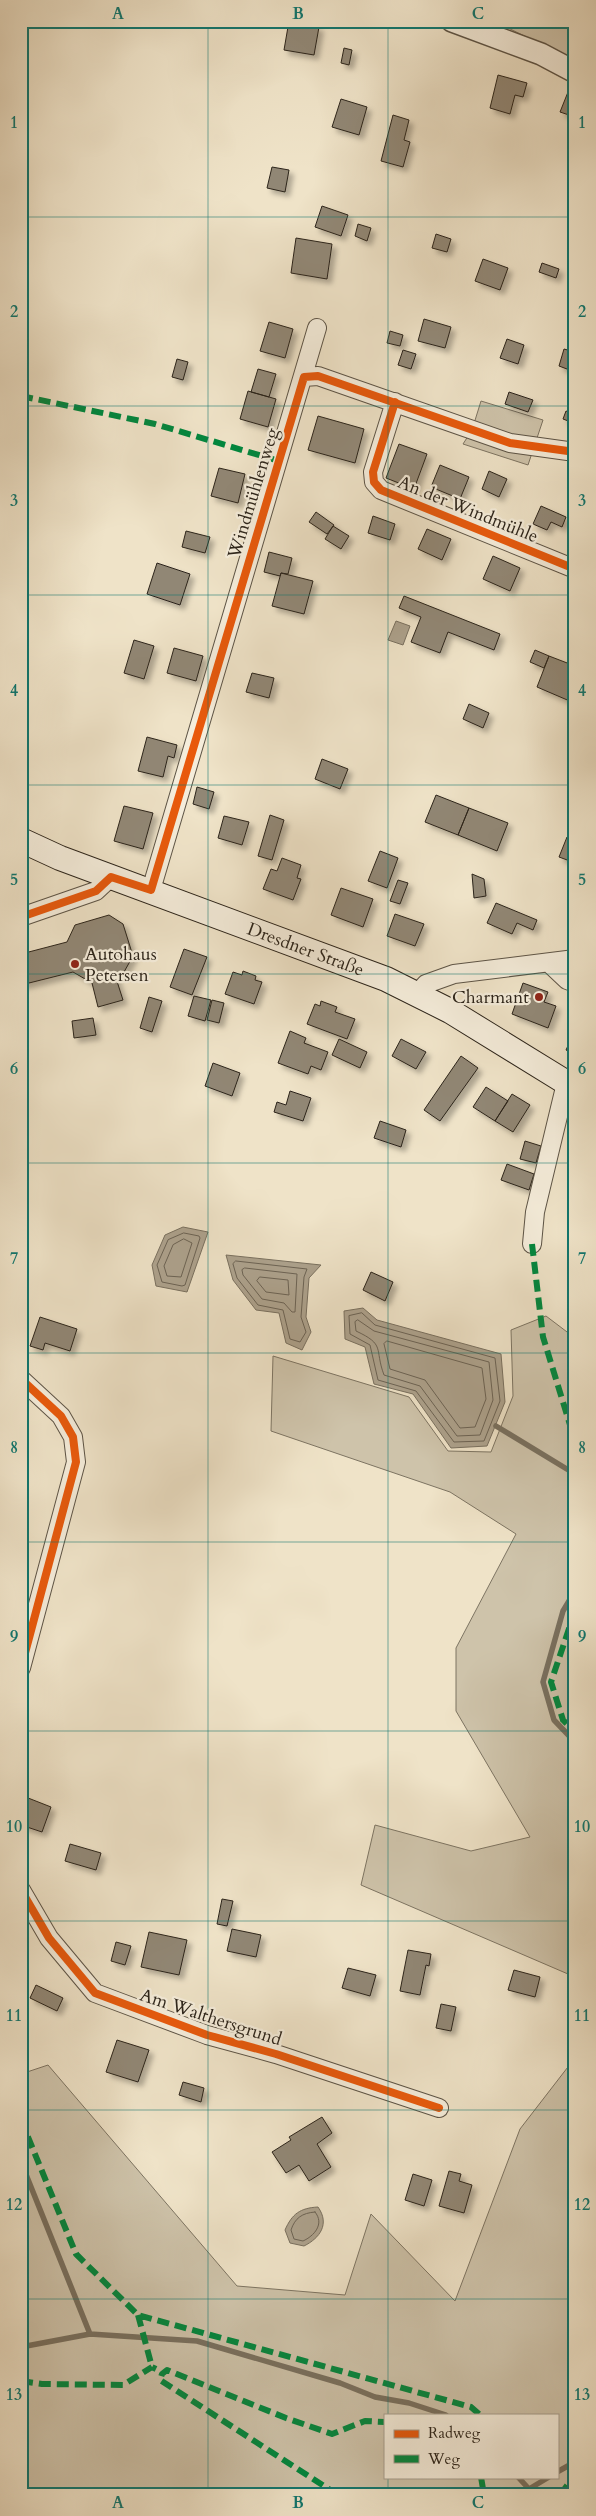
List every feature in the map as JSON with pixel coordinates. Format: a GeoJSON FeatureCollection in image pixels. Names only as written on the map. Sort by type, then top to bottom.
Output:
{"type":"FeatureCollection","features":[{"type":"Feature","properties":{"kind":"main road","name":"Dresdner Straße"},"geometry":{"type":"LineString","coordinates":[[21,840],[60,858],[357,967],[450,1011],[570,1085]]}},
{"type":"Feature","properties":{"kind":"street"},"geometry":{"type":"LineString","coordinates":[[452,21],[541,54],[575,72]]}},
{"type":"Feature","properties":{"kind":"street","name":"Windmühlenweg"},"geometry":{"type":"LineString","coordinates":[[151,890],[317,328]]}},
{"type":"Feature","properties":{"kind":"street"},"geometry":{"type":"LineString","coordinates":[[304,377],[318,376],[510,443],[575,452]]}},
{"type":"Feature","properties":{"kind":"street","name":"An der Windmühle"},"geometry":{"type":"LineString","coordinates":[[395,402],[373,472],[374,482],[380,490],[575,569]]}},
{"type":"Feature","properties":{"kind":"street"},"geometry":{"type":"LineString","coordinates":[[21,917],[96,891],[111,877]]}},
{"type":"Feature","properties":{"kind":"street"},"geometry":{"type":"LineString","coordinates":[[417,994],[426,984],[454,974],[575,959]]}},
{"type":"Feature","properties":{"kind":"street"},"geometry":{"type":"LineString","coordinates":[[550,963],[567,980],[575,983]]}},
{"type":"Feature","properties":{"kind":"street"},"geometry":{"type":"LineString","coordinates":[[532,1244],[535,1212],[570,1085]]}},
{"type":"Feature","properties":{"kind":"street"},"geometry":{"type":"LineString","coordinates":[[21,1379],[61,1416],[73,1437],[76,1462],[21,1668]]}},
{"type":"Feature","properties":{"kind":"street","name":"Am Walthersgrund"},"geometry":{"type":"LineString","coordinates":[[21,1890],[49,1938],[95,1993],[207,2035],[276,2054],[439,2108]]}},
{"type":"Feature","properties":{"kind":"shaded area"},"geometry":{"type":"Polygon","coordinates":[[[492,21],[575,21],[575,61],[498,23],[492,21]]]}},
{"type":"Feature","properties":{"kind":"shaded area"},"geometry":{"type":"Polygon","coordinates":[[[481,401],[543,420],[528,465],[463,444],[472,430],[481,401]]]}},
{"type":"Feature","properties":{"kind":"shaded area"},"geometry":{"type":"Polygon","coordinates":[[[546,1316],[575,1338],[575,2495],[21,2495],[21,2074],[48,2065],[237,2286],[345,2295],[371,2214],[455,2301],[520,2129],[571,2063],[568,1974],[361,1885],[375,1825],[471,1851],[530,1837],[456,1711],[456,1648],[516,1534],[450,1492],[271,1431],[273,1356],[409,1397],[448,1451],[491,1452],[513,1396],[511,1330],[546,1316]]]}},
{"type":"Feature","properties":{"kind":"water"},"geometry":{"type":"Polygon","coordinates":[[[396,621],[410,626],[403,645],[388,640],[396,621]]]}},
{"type":"Feature","properties":{"kind":"water"},"geometry":{"type":"Polygon","coordinates":[[[183,1227],[208,1232],[187,1292],[156,1286],[152,1265],[165,1235],[183,1227]]]}},
{"type":"Feature","properties":{"kind":"water"},"geometry":{"type":"Polygon","coordinates":[[[226,1255],[321,1265],[309,1278],[306,1317],[311,1332],[302,1350],[286,1343],[279,1313],[256,1310],[233,1280],[226,1255]]]}},
{"type":"Feature","properties":{"kind":"water"},"geometry":{"type":"Polygon","coordinates":[[[363,1308],[377,1320],[501,1354],[505,1402],[487,1446],[451,1448],[413,1394],[374,1384],[365,1347],[345,1339],[344,1311],[363,1308]]]}},
{"type":"Feature","properties":{"kind":"water"},"geometry":{"type":"Polygon","coordinates":[[[318,2207],[323,2219],[322,2230],[319,2235],[304,2246],[290,2243],[285,2230],[294,2216],[301,2210],[318,2207]]]}},
{"type":"Feature","properties":{"kind":"building"},"geometry":{"type":"Polygon","coordinates":[[[289,21],[319,27],[314,55],[284,50],[289,21]]]}},
{"type":"Feature","properties":{"kind":"building"},"geometry":{"type":"Polygon","coordinates":[[[344,48],[352,50],[349,65],[341,63],[344,48]]]}},
{"type":"Feature","properties":{"kind":"building"},"geometry":{"type":"Polygon","coordinates":[[[498,75],[527,83],[523,97],[515,95],[510,114],[490,108],[498,75]]]}},
{"type":"Feature","properties":{"kind":"building"},"geometry":{"type":"Polygon","coordinates":[[[568,92],[575,95],[575,109],[572,116],[560,112],[568,92]]]}},
{"type":"Feature","properties":{"kind":"building"},"geometry":{"type":"Polygon","coordinates":[[[341,99],[367,107],[359,135],[332,127],[341,99]]]}},
{"type":"Feature","properties":{"kind":"building"},"geometry":{"type":"Polygon","coordinates":[[[393,115],[409,120],[404,140],[410,142],[403,167],[381,161],[393,115]]]}},
{"type":"Feature","properties":{"kind":"building"},"geometry":{"type":"Polygon","coordinates":[[[272,167],[289,170],[285,192],[267,188],[272,167]]]}},
{"type":"Feature","properties":{"kind":"building"},"geometry":{"type":"Polygon","coordinates":[[[322,206],[348,215],[341,236],[315,227],[322,206]]]}},
{"type":"Feature","properties":{"kind":"building"},"geometry":{"type":"Polygon","coordinates":[[[358,224],[371,228],[367,241],[355,236],[358,224]]]}},
{"type":"Feature","properties":{"kind":"building"},"geometry":{"type":"Polygon","coordinates":[[[436,234],[451,239],[447,252],[432,248],[436,234]]]}},
{"type":"Feature","properties":{"kind":"building"},"geometry":{"type":"Polygon","coordinates":[[[296,238],[332,244],[327,279],[291,273],[296,238]]]}},
{"type":"Feature","properties":{"kind":"building"},"geometry":{"type":"Polygon","coordinates":[[[483,259],[508,268],[500,290],[475,281],[483,259]]]}},
{"type":"Feature","properties":{"kind":"building"},"geometry":{"type":"Polygon","coordinates":[[[542,263],[559,269],[556,278],[539,272],[542,263]]]}},
{"type":"Feature","properties":{"kind":"building"},"geometry":{"type":"Polygon","coordinates":[[[424,319],[451,327],[445,348],[418,341],[424,319]]]}},
{"type":"Feature","properties":{"kind":"building"},"geometry":{"type":"Polygon","coordinates":[[[269,322],[293,329],[285,358],[260,351],[269,322]]]}},
{"type":"Feature","properties":{"kind":"building"},"geometry":{"type":"Polygon","coordinates":[[[390,331],[403,335],[400,346],[387,343],[390,331]]]}},
{"type":"Feature","properties":{"kind":"building"},"geometry":{"type":"Polygon","coordinates":[[[507,339],[524,345],[518,364],[500,358],[507,339]]]}},
{"type":"Feature","properties":{"kind":"building"},"geometry":{"type":"Polygon","coordinates":[[[564,349],[575,352],[575,372],[559,366],[564,349]]]}},
{"type":"Feature","properties":{"kind":"building"},"geometry":{"type":"Polygon","coordinates":[[[403,350],[416,354],[411,369],[398,365],[403,350]]]}},
{"type":"Feature","properties":{"kind":"building"},"geometry":{"type":"Polygon","coordinates":[[[177,359],[188,362],[183,380],[172,377],[177,359]]]}},
{"type":"Feature","properties":{"kind":"building"},"geometry":{"type":"Polygon","coordinates":[[[258,369],[276,374],[269,397],[251,392],[258,369]]]}},
{"type":"Feature","properties":{"kind":"building"},"geometry":{"type":"Polygon","coordinates":[[[248,391],[276,399],[268,427],[240,419],[248,391]]]}},
{"type":"Feature","properties":{"kind":"building"},"geometry":{"type":"Polygon","coordinates":[[[509,392],[533,400],[528,412],[505,404],[509,392]]]}},
{"type":"Feature","properties":{"kind":"building"},"geometry":{"type":"Polygon","coordinates":[[[566,411],[575,414],[571,422],[563,419],[566,411]]]}},
{"type":"Feature","properties":{"kind":"building"},"geometry":{"type":"Polygon","coordinates":[[[318,416],[364,429],[355,463],[308,450],[318,416]]]}},
{"type":"Feature","properties":{"kind":"building"},"geometry":{"type":"Polygon","coordinates":[[[399,444],[427,454],[414,489],[386,478],[399,444]]]}},
{"type":"Feature","properties":{"kind":"building"},"geometry":{"type":"Polygon","coordinates":[[[440,465],[469,477],[460,499],[431,487],[440,465]]]}},
{"type":"Feature","properties":{"kind":"building"},"geometry":{"type":"Polygon","coordinates":[[[219,468],[245,474],[238,503],[211,496],[219,468]]]}},
{"type":"Feature","properties":{"kind":"building"},"geometry":{"type":"Polygon","coordinates":[[[489,471],[507,479],[499,497],[482,489],[489,471]]]}},
{"type":"Feature","properties":{"kind":"building"},"geometry":{"type":"Polygon","coordinates":[[[541,506],[566,517],[562,527],[551,522],[547,530],[533,524],[541,506]]]}},
{"type":"Feature","properties":{"kind":"building"},"geometry":{"type":"Polygon","coordinates":[[[316,512],[334,525],[327,534],[309,522],[316,512]]]}},
{"type":"Feature","properties":{"kind":"building"},"geometry":{"type":"Polygon","coordinates":[[[373,516],[395,524],[390,540],[368,533],[373,516]]]}},
{"type":"Feature","properties":{"kind":"building"},"geometry":{"type":"Polygon","coordinates":[[[333,526],[349,536],[341,549],[325,539],[333,526]]]}},
{"type":"Feature","properties":{"kind":"building"},"geometry":{"type":"Polygon","coordinates":[[[427,529],[451,539],[442,560],[418,549],[427,529]]]}},
{"type":"Feature","properties":{"kind":"building"},"geometry":{"type":"Polygon","coordinates":[[[186,531],[210,537],[205,553],[182,547],[186,531]]]}},
{"type":"Feature","properties":{"kind":"building"},"geometry":{"type":"Polygon","coordinates":[[[269,552],[292,558],[288,574],[281,573],[280,576],[264,572],[269,552]]]}},
{"type":"Feature","properties":{"kind":"building"},"geometry":{"type":"Polygon","coordinates":[[[493,556],[520,568],[510,591],[483,579],[493,556]]]}},
{"type":"Feature","properties":{"kind":"building"},"geometry":{"type":"Polygon","coordinates":[[[157,563],[190,574],[180,605],[147,594],[157,563]]]}},
{"type":"Feature","properties":{"kind":"building"},"geometry":{"type":"Polygon","coordinates":[[[281,573],[313,581],[304,614],[272,606],[281,573]]]}},
{"type":"Feature","properties":{"kind":"building"},"geometry":{"type":"Polygon","coordinates":[[[404,596],[500,634],[494,650],[448,632],[440,653],[411,642],[421,617],[399,608],[404,596]]]}},
{"type":"Feature","properties":{"kind":"building"},"geometry":{"type":"Polygon","coordinates":[[[134,640],[154,646],[144,679],[124,673],[134,640]]]}},
{"type":"Feature","properties":{"kind":"building"},"geometry":{"type":"Polygon","coordinates":[[[174,648],[203,656],[196,681],[167,673],[174,648]]]}},
{"type":"Feature","properties":{"kind":"building"},"geometry":{"type":"Polygon","coordinates":[[[535,650],[549,656],[544,668],[530,662],[535,650]]]}},
{"type":"Feature","properties":{"kind":"building"},"geometry":{"type":"Polygon","coordinates":[[[549,656],[575,666],[575,695],[572,702],[537,687],[549,656]]]}},
{"type":"Feature","properties":{"kind":"building"},"geometry":{"type":"Polygon","coordinates":[[[252,673],[274,678],[269,698],[246,692],[252,673]]]}},
{"type":"Feature","properties":{"kind":"building"},"geometry":{"type":"Polygon","coordinates":[[[469,704],[489,713],[483,728],[463,719],[469,704]]]}},
{"type":"Feature","properties":{"kind":"building"},"geometry":{"type":"Polygon","coordinates":[[[147,737],[177,745],[174,758],[168,756],[163,777],[138,771],[147,737]]]}},
{"type":"Feature","properties":{"kind":"building"},"geometry":{"type":"Polygon","coordinates":[[[322,759],[348,769],[340,789],[315,779],[322,759]]]}},
{"type":"Feature","properties":{"kind":"building"},"geometry":{"type":"Polygon","coordinates":[[[197,787],[214,792],[209,809],[193,804],[197,787]]]}},
{"type":"Feature","properties":{"kind":"building"},"geometry":{"type":"Polygon","coordinates":[[[436,795],[469,808],[458,835],[425,822],[436,795]]]}},
{"type":"Feature","properties":{"kind":"building"},"geometry":{"type":"Polygon","coordinates":[[[124,806],[153,813],[143,849],[114,841],[124,806]]]}},
{"type":"Feature","properties":{"kind":"building"},"geometry":{"type":"Polygon","coordinates":[[[469,808],[508,823],[497,851],[458,835],[469,808]]]}},
{"type":"Feature","properties":{"kind":"building"},"geometry":{"type":"Polygon","coordinates":[[[270,815],[284,820],[272,860],[258,856],[270,815]]]}},
{"type":"Feature","properties":{"kind":"building"},"geometry":{"type":"Polygon","coordinates":[[[224,816],[249,822],[242,845],[218,838],[224,816]]]}},
{"type":"Feature","properties":{"kind":"building"},"geometry":{"type":"Polygon","coordinates":[[[567,837],[575,840],[575,848],[570,861],[559,857],[567,837]]]}},
{"type":"Feature","properties":{"kind":"building"},"geometry":{"type":"Polygon","coordinates":[[[380,851],[398,858],[387,888],[368,881],[380,851]]]}},
{"type":"Feature","properties":{"kind":"building"},"geometry":{"type":"Polygon","coordinates":[[[282,858],[301,865],[297,878],[301,879],[293,900],[263,889],[271,869],[277,871],[282,858]]]}},
{"type":"Feature","properties":{"kind":"building"},"geometry":{"type":"Polygon","coordinates":[[[472,874],[484,879],[486,896],[474,898],[472,874]]]}},
{"type":"Feature","properties":{"kind":"building"},"geometry":{"type":"Polygon","coordinates":[[[398,880],[408,883],[400,904],[390,901],[398,880]]]}},
{"type":"Feature","properties":{"kind":"building"},"geometry":{"type":"Polygon","coordinates":[[[341,888],[373,899],[363,927],[331,915],[341,888]]]}},
{"type":"Feature","properties":{"kind":"building"},"geometry":{"type":"Polygon","coordinates":[[[496,903],[537,920],[533,930],[517,923],[512,934],[487,923],[496,903]]]}},
{"type":"Feature","properties":{"kind":"building"},"geometry":{"type":"Polygon","coordinates":[[[395,914],[424,924],[415,946],[387,936],[395,914]]]}},
{"type":"Feature","properties":{"kind":"building","name":"Autohaus Petersen"},"geometry":{"type":"Polygon","coordinates":[[[109,915],[123,924],[133,956],[124,972],[115,975],[123,1000],[98,1007],[92,983],[73,972],[21,985],[21,954],[67,942],[75,925],[109,915]]]}},
{"type":"Feature","properties":{"kind":"building"},"geometry":{"type":"Polygon","coordinates":[[[184,949],[207,957],[192,995],[170,987],[184,949]]]}},
{"type":"Feature","properties":{"kind":"building"},"geometry":{"type":"Polygon","coordinates":[[[243,971],[256,976],[255,980],[262,982],[254,1004],[225,994],[233,972],[242,975],[243,971]]]}},
{"type":"Feature","properties":{"kind":"building"},"geometry":{"type":"Polygon","coordinates":[[[523,983],[548,992],[544,1002],[556,1006],[548,1028],[512,1014],[523,983]]]}},
{"type":"Feature","properties":{"kind":"building"},"geometry":{"type":"Polygon","coordinates":[[[194,996],[211,1000],[205,1021],[188,1016],[194,996]]]}},
{"type":"Feature","properties":{"kind":"building"},"geometry":{"type":"Polygon","coordinates":[[[149,997],[162,1001],[152,1032],[140,1028],[149,997]]]}},
{"type":"Feature","properties":{"kind":"building"},"geometry":{"type":"Polygon","coordinates":[[[212,1000],[224,1003],[219,1023],[207,1020],[212,1000]]]}},
{"type":"Feature","properties":{"kind":"building"},"geometry":{"type":"Polygon","coordinates":[[[321,1001],[337,1007],[335,1012],[355,1019],[347,1039],[307,1024],[315,1004],[320,1006],[321,1001]]]}},
{"type":"Feature","properties":{"kind":"building"},"geometry":{"type":"Polygon","coordinates":[[[93,1018],[96,1035],[74,1038],[72,1021],[93,1018]]]}},
{"type":"Feature","properties":{"kind":"building"},"geometry":{"type":"Polygon","coordinates":[[[290,1031],[306,1038],[304,1043],[328,1052],[321,1070],[311,1066],[308,1074],[278,1063],[290,1031]]]}},
{"type":"Feature","properties":{"kind":"building"},"geometry":{"type":"Polygon","coordinates":[[[573,1035],[575,1036],[574,1054],[566,1050],[573,1035]]]}},
{"type":"Feature","properties":{"kind":"building"},"geometry":{"type":"Polygon","coordinates":[[[339,1039],[367,1052],[360,1068],[332,1055],[339,1039]]]}},
{"type":"Feature","properties":{"kind":"building"},"geometry":{"type":"Polygon","coordinates":[[[401,1039],[426,1052],[416,1069],[392,1056],[401,1039]]]}},
{"type":"Feature","properties":{"kind":"building"},"geometry":{"type":"Polygon","coordinates":[[[461,1056],[478,1068],[440,1121],[424,1110],[461,1056]]]}},
{"type":"Feature","properties":{"kind":"building"},"geometry":{"type":"Polygon","coordinates":[[[213,1063],[240,1073],[232,1096],[205,1086],[213,1063]]]}},
{"type":"Feature","properties":{"kind":"building"},"geometry":{"type":"Polygon","coordinates":[[[486,1087],[508,1101],[495,1121],[473,1107],[486,1087]]]}},
{"type":"Feature","properties":{"kind":"building"},"geometry":{"type":"Polygon","coordinates":[[[290,1091],[311,1098],[303,1121],[274,1112],[277,1102],[286,1105],[290,1091]]]}},
{"type":"Feature","properties":{"kind":"building"},"geometry":{"type":"Polygon","coordinates":[[[512,1094],[530,1105],[513,1132],[495,1121],[512,1094]]]}},
{"type":"Feature","properties":{"kind":"building"},"geometry":{"type":"Polygon","coordinates":[[[380,1121],[406,1130],[401,1147],[374,1138],[380,1121]]]}},
{"type":"Feature","properties":{"kind":"building"},"geometry":{"type":"Polygon","coordinates":[[[525,1141],[541,1146],[536,1163],[520,1159],[525,1141]]]}},
{"type":"Feature","properties":{"kind":"building"},"geometry":{"type":"Polygon","coordinates":[[[507,1164],[534,1174],[529,1190],[501,1180],[507,1164]]]}},
{"type":"Feature","properties":{"kind":"building"},"geometry":{"type":"Polygon","coordinates":[[[371,1272],[393,1282],[385,1301],[363,1290],[371,1272]]]}},
{"type":"Feature","properties":{"kind":"building"},"geometry":{"type":"Polygon","coordinates":[[[40,1317],[77,1329],[70,1351],[45,1343],[43,1350],[30,1346],[40,1317]]]}},
{"type":"Feature","properties":{"kind":"building"},"geometry":{"type":"Polygon","coordinates":[[[23,1796],[51,1807],[42,1832],[21,1825],[23,1796]]]}},
{"type":"Feature","properties":{"kind":"building"},"geometry":{"type":"Polygon","coordinates":[[[70,1844],[101,1853],[96,1870],[65,1861],[70,1844]]]}},
{"type":"Feature","properties":{"kind":"building"},"geometry":{"type":"Polygon","coordinates":[[[222,1899],[233,1901],[227,1926],[217,1924],[222,1899]]]}},
{"type":"Feature","properties":{"kind":"building"},"geometry":{"type":"Polygon","coordinates":[[[232,1929],[261,1935],[256,1957],[227,1951],[232,1929]]]}},
{"type":"Feature","properties":{"kind":"building"},"geometry":{"type":"Polygon","coordinates":[[[149,1932],[187,1940],[179,1975],[141,1967],[149,1932]]]}},
{"type":"Feature","properties":{"kind":"building"},"geometry":{"type":"Polygon","coordinates":[[[116,1942],[131,1946],[125,1965],[111,1961],[116,1942]]]}},
{"type":"Feature","properties":{"kind":"building"},"geometry":{"type":"Polygon","coordinates":[[[408,1950],[431,1954],[429,1966],[426,1965],[420,1995],[400,1991],[408,1950]]]}},
{"type":"Feature","properties":{"kind":"building"},"geometry":{"type":"Polygon","coordinates":[[[348,1968],[376,1975],[370,1996],[342,1988],[348,1968]]]}},
{"type":"Feature","properties":{"kind":"building"},"geometry":{"type":"Polygon","coordinates":[[[514,1970],[540,1977],[535,1997],[508,1990],[514,1970]]]}},
{"type":"Feature","properties":{"kind":"building"},"geometry":{"type":"Polygon","coordinates":[[[36,1985],[63,1998],[57,2011],[30,1998],[36,1985]]]}},
{"type":"Feature","properties":{"kind":"building"},"geometry":{"type":"Polygon","coordinates":[[[441,2004],[456,2007],[451,2031],[436,2028],[441,2004]]]}},
{"type":"Feature","properties":{"kind":"building"},"geometry":{"type":"Polygon","coordinates":[[[117,2040],[149,2050],[138,2082],[106,2072],[117,2040]]]}},
{"type":"Feature","properties":{"kind":"building"},"geometry":{"type":"Polygon","coordinates":[[[183,2082],[204,2088],[201,2102],[179,2095],[183,2082]]]}},
{"type":"Feature","properties":{"kind":"building"},"geometry":{"type":"Polygon","coordinates":[[[322,2117],[332,2133],[317,2144],[331,2167],[309,2181],[299,2165],[286,2173],[272,2152],[291,2140],[289,2137],[322,2117]]]}},
{"type":"Feature","properties":{"kind":"building"},"geometry":{"type":"Polygon","coordinates":[[[449,2171],[461,2174],[459,2181],[472,2185],[464,2213],[439,2206],[449,2171]]]}},
{"type":"Feature","properties":{"kind":"building"},"geometry":{"type":"Polygon","coordinates":[[[413,2174],[432,2180],[424,2206],[405,2200],[413,2174]]]}},
{"type":"Feature","properties":{"kind":"waterway"},"geometry":{"type":"LineString","coordinates":[[496,1426],[575,1474]]}},
{"type":"Feature","properties":{"kind":"waterway"},"geometry":{"type":"LineString","coordinates":[[575,1591],[563,1611],[543,1682],[554,1720],[575,1742]]}},
{"type":"Feature","properties":{"kind":"waterway"},"geometry":{"type":"LineString","coordinates":[[21,2162],[90,2334],[197,2341],[340,2383],[375,2397],[409,2403],[443,2414]]}},
{"type":"Feature","properties":{"kind":"waterway"},"geometry":{"type":"LineString","coordinates":[[21,2347],[90,2334]]}},
{"type":"Feature","properties":{"kind":"waterway"},"geometry":{"type":"LineString","coordinates":[[558,2471],[575,2462]]}},
{"type":"Feature","properties":{"kind":"waterway"},"geometry":{"type":"LineString","coordinates":[[519,2478],[529,2489],[527,2495]]}},
{"type":"Feature","properties":{"kind":"waterway"},"geometry":{"type":"LineString","coordinates":[[529,2489],[547,2478]]}},
{"type":"Feature","properties":{"kind":"marked path"},"geometry":{"type":"LineString","coordinates":[[21,396],[155,424],[279,461]]}},
{"type":"Feature","properties":{"kind":"marked path"},"geometry":{"type":"LineString","coordinates":[[532,1244],[543,1337],[575,1441]]}},
{"type":"Feature","properties":{"kind":"marked path"},"geometry":{"type":"LineString","coordinates":[[575,1611],[551,1682],[563,1720],[575,1732]]}},
{"type":"Feature","properties":{"kind":"marked path"},"geometry":{"type":"LineString","coordinates":[[21,2120],[76,2254],[138,2315],[471,2407],[479,2414]]}},
{"type":"Feature","properties":{"kind":"marked path"},"geometry":{"type":"LineString","coordinates":[[138,2315],[152,2367],[156,2369]]}},
{"type":"Feature","properties":{"kind":"marked path"},"geometry":{"type":"LineString","coordinates":[[21,2381],[42,2384],[123,2385],[152,2367]]}},
{"type":"Feature","properties":{"kind":"marked path"},"geometry":{"type":"LineString","coordinates":[[338,2495],[160,2380],[162,2374],[167,2370],[286,2418],[332,2434],[365,2421],[384,2422]]}},
{"type":"Feature","properties":{"kind":"marked path"},"geometry":{"type":"LineString","coordinates":[[560,2495],[575,2475],[572,2456],[575,2453]]}},
{"type":"Feature","properties":{"kind":"marked path"},"geometry":{"type":"LineString","coordinates":[[481,2478],[484,2495]]}},
{"type":"Feature","properties":{"kind":"cycle path"},"geometry":{"type":"LineString","coordinates":[[21,917],[96,891],[111,877],[151,890],[304,377],[318,376],[510,443],[575,452]]}},
{"type":"Feature","properties":{"kind":"cycle path"},"geometry":{"type":"LineString","coordinates":[[395,402],[373,472],[374,482],[381,490],[575,569]]}},
{"type":"Feature","properties":{"kind":"cycle path"},"geometry":{"type":"LineString","coordinates":[[21,1379],[61,1416],[73,1437],[76,1462],[21,1668]]}},
{"type":"Feature","properties":{"kind":"cycle path"},"geometry":{"type":"LineString","coordinates":[[21,1890],[49,1938],[95,1993],[207,2035],[276,2054],[439,2108]]}},
{"type":"Feature","properties":{"kind":"place","name":"Autohaus Petersen"},"geometry":{"type":"Point","coordinates":[75,964]}},
{"type":"Feature","properties":{"kind":"place","name":"Charmant"},"geometry":{"type":"Point","coordinates":[539,997]}}]}
